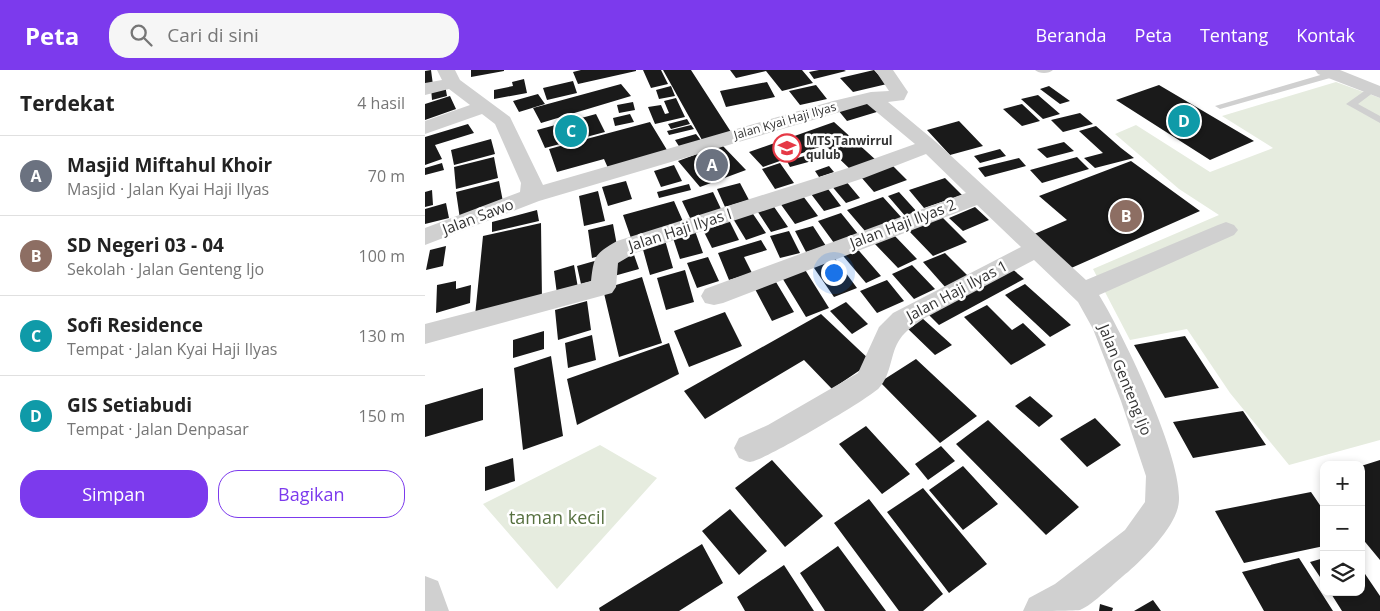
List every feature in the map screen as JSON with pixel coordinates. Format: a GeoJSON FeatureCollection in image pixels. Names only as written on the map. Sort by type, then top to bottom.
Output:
{"type":"FeatureCollection","features":[{"type":"Feature","properties":{"kind":"street"},"geometry":{"type":"LineString","coordinates":[[884,70],[899,92],[884,97]]}},
{"type":"Feature","properties":{"kind":"street"},"geometry":{"type":"LineString","coordinates":[[1329,72],[1376,90]]}},
{"type":"Feature","properties":{"kind":"street"},"geometry":{"type":"LineString","coordinates":[[425,89],[449,76],[484,108],[503,121],[532,183],[531,196]]}},
{"type":"Feature","properties":{"kind":"street","name":"Jalan Genteng Ijo"},"geometry":{"type":"LineString","coordinates":[[884,97],[979,196],[1082,292],[1106,329],[1136,401],[1162,476],[1162,506],[1137,542],[1068,598],[1042,611]]}},
{"type":"Feature","properties":{"kind":"street","name":"Jalan Kyai Haji Ilyas"},"geometry":{"type":"LineString","coordinates":[[531,196],[785,121],[884,97]]}},
{"type":"Feature","properties":{"kind":"street"},"geometry":{"type":"LineString","coordinates":[[425,128],[484,108]]}},
{"type":"Feature","properties":{"kind":"street","name":"Jalan Haji Ilyas I"},"geometry":{"type":"LineString","coordinates":[[425,334],[603,287],[606,259],[626,247],[856,173],[929,146]]}},
{"type":"Feature","properties":{"kind":"street","name":"Jalan Sawo"},"geometry":{"type":"LineString","coordinates":[[425,237],[531,196]]}},
{"type":"Feature","properties":{"kind":"street","name":"Jalan Haji Ilyas 2"},"geometry":{"type":"LineString","coordinates":[[714,296],[979,196]]}},
{"type":"Feature","properties":{"kind":"street"},"geometry":{"type":"LineString","coordinates":[[1082,292],[1226,230]]}},
{"type":"Feature","properties":{"kind":"street","name":"Jalan Haji Ilyas 1"},"geometry":{"type":"LineString","coordinates":[[750,448],[779,434],[868,381],[875,373],[887,336],[902,320],[1036,249]]}},
{"type":"Feature","properties":{"kind":"street"},"geometry":{"type":"LineString","coordinates":[[425,594],[429,611]]}},
{"type":"Feature","properties":{"kind":"lane"},"geometry":{"type":"LineString","coordinates":[[1039,70],[1049,70]]}},
{"type":"Feature","properties":{"kind":"lane"},"geometry":{"type":"LineString","coordinates":[[1220,106],[1329,72]]}},
{"type":"Feature","properties":{"kind":"lane"},"geometry":{"type":"LineString","coordinates":[[1376,90],[1351,104],[1380,120]]}},
{"type":"Feature","properties":{"kind":"green space"},"geometry":{"type":"Polygon","coordinates":[[[1336,82],[1380,98],[1380,440],[1289,465],[1230,393],[1187,329],[1130,340],[1093,269],[1219,215],[1179,189],[1115,134],[1136,125],[1210,172],[1273,148],[1222,116],[1336,82]]]}},
{"type":"Feature","properties":{"kind":"green space","name":"taman kecil"},"geometry":{"type":"Polygon","coordinates":[[[600,445],[657,478],[557,589],[483,504],[600,445]]]}},
{"type":"Feature","properties":{"kind":"building"},"geometry":{"type":"Polygon","coordinates":[[[431,70],[433,85],[425,87],[425,71],[431,70]]]}},
{"type":"Feature","properties":{"kind":"building"},"geometry":{"type":"Polygon","coordinates":[[[471,70],[504,70],[504,71],[471,77],[471,70]]]}},
{"type":"Feature","properties":{"kind":"building"},"geometry":{"type":"Polygon","coordinates":[[[581,70],[636,71],[578,84],[573,72],[581,70]]]}},
{"type":"Feature","properties":{"kind":"building"},"geometry":{"type":"Polygon","coordinates":[[[643,70],[661,70],[668,84],[651,88],[643,70]]]}},
{"type":"Feature","properties":{"kind":"building"},"geometry":{"type":"Polygon","coordinates":[[[663,70],[691,70],[731,132],[702,140],[663,70]]]}},
{"type":"Feature","properties":{"kind":"building"},"geometry":{"type":"Polygon","coordinates":[[[730,70],[802,70],[813,83],[782,91],[766,71],[736,78],[730,70]]]}},
{"type":"Feature","properties":{"kind":"building"},"geometry":{"type":"Polygon","coordinates":[[[819,70],[846,71],[814,79],[809,72],[819,70]]]}},
{"type":"Feature","properties":{"kind":"building"},"geometry":{"type":"Polygon","coordinates":[[[874,70],[887,84],[853,92],[840,78],[874,70]]]}},
{"type":"Feature","properties":{"kind":"building"},"geometry":{"type":"Polygon","coordinates":[[[524,79],[527,93],[494,99],[494,90],[513,86],[512,82],[524,79]]]}},
{"type":"Feature","properties":{"kind":"building"},"geometry":{"type":"Polygon","coordinates":[[[573,81],[577,93],[547,100],[543,88],[573,81]]]}},
{"type":"Feature","properties":{"kind":"building"},"geometry":{"type":"Polygon","coordinates":[[[767,82],[775,97],[726,107],[720,91],[767,82]]]}},
{"type":"Feature","properties":{"kind":"building"},"geometry":{"type":"Polygon","coordinates":[[[621,84],[631,96],[541,123],[533,108],[621,84]]]}},
{"type":"Feature","properties":{"kind":"building"},"geometry":{"type":"Polygon","coordinates":[[[445,85],[447,96],[432,100],[431,88],[445,85]]]}},
{"type":"Feature","properties":{"kind":"building"},"geometry":{"type":"Polygon","coordinates":[[[816,85],[827,99],[800,105],[789,91],[816,85]]]}},
{"type":"Feature","properties":{"kind":"building"},"geometry":{"type":"Polygon","coordinates":[[[1159,85],[1254,141],[1210,160],[1116,100],[1159,85]]]}},
{"type":"Feature","properties":{"kind":"building"},"geometry":{"type":"Polygon","coordinates":[[[671,86],[675,96],[659,99],[656,90],[671,86]]]}},
{"type":"Feature","properties":{"kind":"building"},"geometry":{"type":"Polygon","coordinates":[[[1049,86],[1070,101],[1060,104],[1040,89],[1049,86]]]}},
{"type":"Feature","properties":{"kind":"building"},"geometry":{"type":"Polygon","coordinates":[[[538,94],[545,104],[519,112],[513,101],[538,94]]]}},
{"type":"Feature","properties":{"kind":"building"},"geometry":{"type":"Polygon","coordinates":[[[1038,95],[1060,114],[1043,119],[1021,99],[1038,95]]]}},
{"type":"Feature","properties":{"kind":"building"},"geometry":{"type":"Polygon","coordinates":[[[450,96],[456,109],[425,120],[425,104],[450,96]]]}},
{"type":"Feature","properties":{"kind":"building"},"geometry":{"type":"Polygon","coordinates":[[[676,98],[685,117],[655,124],[648,107],[661,105],[665,114],[669,113],[664,101],[676,98]]]}},
{"type":"Feature","properties":{"kind":"building"},"geometry":{"type":"Polygon","coordinates":[[[870,101],[880,111],[847,121],[838,110],[870,101]]]}},
{"type":"Feature","properties":{"kind":"building"},"geometry":{"type":"Polygon","coordinates":[[[633,102],[635,110],[619,113],[617,105],[633,102]]]}},
{"type":"Feature","properties":{"kind":"building"},"geometry":{"type":"Polygon","coordinates":[[[1022,104],[1040,121],[1022,126],[1003,109],[1022,104]]]}},
{"type":"Feature","properties":{"kind":"building"},"geometry":{"type":"Polygon","coordinates":[[[1080,113],[1093,124],[1063,132],[1051,120],[1080,113]]]}},
{"type":"Feature","properties":{"kind":"building"},"geometry":{"type":"Polygon","coordinates":[[[596,114],[605,132],[545,148],[537,130],[596,114]]]}},
{"type":"Feature","properties":{"kind":"building"},"geometry":{"type":"Polygon","coordinates":[[[630,114],[634,122],[615,126],[613,118],[630,114]]]}},
{"type":"Feature","properties":{"kind":"building"},"geometry":{"type":"Polygon","coordinates":[[[687,119],[690,124],[671,129],[668,124],[687,119]]]}},
{"type":"Feature","properties":{"kind":"building"},"geometry":{"type":"Polygon","coordinates":[[[959,121],[983,146],[950,155],[927,130],[959,121]]]}},
{"type":"Feature","properties":{"kind":"building"},"geometry":{"type":"Polygon","coordinates":[[[650,122],[667,150],[608,168],[604,159],[557,172],[549,149],[650,122]]]}},
{"type":"Feature","properties":{"kind":"building","name":"MTS Tanwirrul qulub"},"geometry":{"type":"Polygon","coordinates":[[[834,122],[877,161],[852,171],[825,145],[763,167],[749,152],[834,122]]]}},
{"type":"Feature","properties":{"kind":"building"},"geometry":{"type":"Polygon","coordinates":[[[468,124],[474,133],[435,145],[442,159],[425,165],[425,137],[468,124]]]}},
{"type":"Feature","properties":{"kind":"building"},"geometry":{"type":"Polygon","coordinates":[[[691,125],[694,129],[669,135],[667,131],[691,125]]]}},
{"type":"Feature","properties":{"kind":"building"},"geometry":{"type":"Polygon","coordinates":[[[1096,126],[1134,158],[1095,168],[1084,158],[1103,153],[1079,131],[1096,126]]]}},
{"type":"Feature","properties":{"kind":"building"},"geometry":{"type":"Polygon","coordinates":[[[696,134],[704,144],[682,151],[675,140],[696,134]]]}},
{"type":"Feature","properties":{"kind":"building"},"geometry":{"type":"Polygon","coordinates":[[[491,139],[495,154],[454,165],[451,150],[491,139]]]}},
{"type":"Feature","properties":{"kind":"building"},"geometry":{"type":"Polygon","coordinates":[[[1064,142],[1074,151],[1047,158],[1037,149],[1064,142]]]}},
{"type":"Feature","properties":{"kind":"building"},"geometry":{"type":"Polygon","coordinates":[[[722,145],[746,170],[700,187],[678,161],[722,145]]]}},
{"type":"Feature","properties":{"kind":"building"},"geometry":{"type":"Polygon","coordinates":[[[1000,149],[1006,156],[980,163],[974,156],[1000,149]]]}},
{"type":"Feature","properties":{"kind":"building"},"geometry":{"type":"Polygon","coordinates":[[[808,155],[812,161],[790,167],[787,161],[808,155]]]}},
{"type":"Feature","properties":{"kind":"building"},"geometry":{"type":"Polygon","coordinates":[[[494,157],[498,178],[456,189],[454,167],[494,157]]]}},
{"type":"Feature","properties":{"kind":"building"},"geometry":{"type":"Polygon","coordinates":[[[1077,157],[1089,169],[1042,183],[1030,170],[1077,157]]]}},
{"type":"Feature","properties":{"kind":"building"},"geometry":{"type":"Polygon","coordinates":[[[1019,158],[1026,166],[985,177],[978,168],[1019,158]]]}},
{"type":"Feature","properties":{"kind":"building"},"geometry":{"type":"Polygon","coordinates":[[[1131,161],[1200,211],[1069,269],[1032,235],[1067,220],[1039,196],[1131,161]]]}},
{"type":"Feature","properties":{"kind":"building"},"geometry":{"type":"Polygon","coordinates":[[[442,163],[444,170],[425,175],[425,168],[442,163]]]}},
{"type":"Feature","properties":{"kind":"building"},"geometry":{"type":"Polygon","coordinates":[[[780,163],[794,183],[775,189],[762,169],[780,163]]]}},
{"type":"Feature","properties":{"kind":"building"},"geometry":{"type":"Polygon","coordinates":[[[674,165],[682,181],[661,187],[654,171],[674,165]]]}},
{"type":"Feature","properties":{"kind":"building"},"geometry":{"type":"Polygon","coordinates":[[[829,166],[834,172],[819,177],[815,171],[829,166]]]}},
{"type":"Feature","properties":{"kind":"building"},"geometry":{"type":"Polygon","coordinates":[[[893,166],[907,180],[874,192],[861,177],[893,166]]]}},
{"type":"Feature","properties":{"kind":"building"},"geometry":{"type":"Polygon","coordinates":[[[945,178],[962,195],[924,208],[909,190],[945,178]]]}},
{"type":"Feature","properties":{"kind":"building"},"geometry":{"type":"Polygon","coordinates":[[[845,180],[860,198],[846,203],[830,184],[845,180]]]}},
{"type":"Feature","properties":{"kind":"building"},"geometry":{"type":"Polygon","coordinates":[[[499,181],[504,207],[460,219],[456,192],[499,181]]]}},
{"type":"Feature","properties":{"kind":"building"},"geometry":{"type":"Polygon","coordinates":[[[626,181],[632,199],[608,206],[602,187],[626,181]]]}},
{"type":"Feature","properties":{"kind":"building"},"geometry":{"type":"Polygon","coordinates":[[[740,183],[749,200],[725,207],[717,189],[740,183]]]}},
{"type":"Feature","properties":{"kind":"building"},"geometry":{"type":"Polygon","coordinates":[[[689,184],[691,190],[659,198],[657,192],[689,184]]]}},
{"type":"Feature","properties":{"kind":"building"},"geometry":{"type":"Polygon","coordinates":[[[825,185],[841,206],[824,211],[808,190],[825,185]]]}},
{"type":"Feature","properties":{"kind":"building"},"geometry":{"type":"Polygon","coordinates":[[[432,190],[433,205],[425,207],[425,192],[432,190]]]}},
{"type":"Feature","properties":{"kind":"building"},"geometry":{"type":"Polygon","coordinates":[[[598,191],[605,221],[584,226],[579,196],[598,191]]]}},
{"type":"Feature","properties":{"kind":"building"},"geometry":{"type":"Polygon","coordinates":[[[713,192],[722,211],[691,220],[682,201],[713,192]]]}},
{"type":"Feature","properties":{"kind":"building"},"geometry":{"type":"Polygon","coordinates":[[[800,192],[818,216],[795,224],[777,199],[800,192]]]}},
{"type":"Feature","properties":{"kind":"building"},"geometry":{"type":"Polygon","coordinates":[[[899,192],[918,213],[906,217],[888,196],[899,192]]]}},
{"type":"Feature","properties":{"kind":"building"},"geometry":{"type":"Polygon","coordinates":[[[883,197],[902,218],[865,231],[847,210],[883,197]]]}},
{"type":"Feature","properties":{"kind":"building"},"geometry":{"type":"Polygon","coordinates":[[[674,201],[685,226],[632,241],[623,215],[674,201]]]}},
{"type":"Feature","properties":{"kind":"building"},"geometry":{"type":"Polygon","coordinates":[[[770,201],[788,227],[771,232],[754,206],[770,201]]]}},
{"type":"Feature","properties":{"kind":"building"},"geometry":{"type":"Polygon","coordinates":[[[446,203],[449,218],[425,224],[425,209],[446,203]]]}},
{"type":"Feature","properties":{"kind":"building"},"geometry":{"type":"Polygon","coordinates":[[[975,207],[989,220],[963,231],[949,218],[975,207]]]}},
{"type":"Feature","properties":{"kind":"building"},"geometry":{"type":"Polygon","coordinates":[[[537,210],[539,221],[492,232],[492,222],[537,210]]]}},
{"type":"Feature","properties":{"kind":"building"},"geometry":{"type":"Polygon","coordinates":[[[751,211],[766,233],[746,240],[732,217],[751,211]]]}},
{"type":"Feature","properties":{"kind":"building"},"geometry":{"type":"Polygon","coordinates":[[[841,213],[858,234],[834,243],[818,221],[841,213]]]}},
{"type":"Feature","properties":{"kind":"building"},"geometry":{"type":"Polygon","coordinates":[[[941,216],[967,242],[933,256],[908,230],[941,216]]]}},
{"type":"Feature","properties":{"kind":"building"},"geometry":{"type":"Polygon","coordinates":[[[728,218],[739,240],[712,248],[701,226],[728,218]]]}},
{"type":"Feature","properties":{"kind":"building"},"geometry":{"type":"Polygon","coordinates":[[[541,223],[542,300],[475,316],[483,236],[541,223]]]}},
{"type":"Feature","properties":{"kind":"building"},"geometry":{"type":"Polygon","coordinates":[[[613,224],[618,251],[592,258],[588,230],[613,224]]]}},
{"type":"Feature","properties":{"kind":"building"},"geometry":{"type":"Polygon","coordinates":[[[813,226],[826,246],[806,252],[795,231],[813,226]]]}},
{"type":"Feature","properties":{"kind":"building"},"geometry":{"type":"Polygon","coordinates":[[[695,231],[703,253],[680,259],[673,238],[695,231]]]}},
{"type":"Feature","properties":{"kind":"building"},"geometry":{"type":"Polygon","coordinates":[[[789,231],[800,253],[780,258],[770,236],[789,231]]]}},
{"type":"Feature","properties":{"kind":"building"},"geometry":{"type":"Polygon","coordinates":[[[893,234],[917,259],[898,268],[874,243],[893,234]]]}},
{"type":"Feature","properties":{"kind":"building"},"geometry":{"type":"Polygon","coordinates":[[[665,240],[673,268],[650,275],[642,246],[665,240]]]}},
{"type":"Feature","properties":{"kind":"building"},"geometry":{"type":"Polygon","coordinates":[[[761,240],[767,250],[744,257],[752,273],[729,280],[718,253],[761,240]]]}},
{"type":"Feature","properties":{"kind":"building"},"geometry":{"type":"Polygon","coordinates":[[[854,245],[881,276],[866,283],[839,251],[854,245]]]}},
{"type":"Feature","properties":{"kind":"building"},"geometry":{"type":"Polygon","coordinates":[[[446,246],[443,266],[426,270],[430,250],[446,246]]]}},
{"type":"Feature","properties":{"kind":"building"},"geometry":{"type":"Polygon","coordinates":[[[633,252],[639,269],[614,276],[609,259],[633,252]]]}},
{"type":"Feature","properties":{"kind":"building"},"geometry":{"type":"Polygon","coordinates":[[[945,253],[969,277],[946,288],[923,262],[945,253]]]}},
{"type":"Feature","properties":{"kind":"building"},"geometry":{"type":"Polygon","coordinates":[[[708,257],[719,281],[697,288],[687,263],[708,257]]]}},
{"type":"Feature","properties":{"kind":"building"},"geometry":{"type":"Polygon","coordinates":[[[834,257],[857,288],[834,297],[812,265],[834,257]]]}},
{"type":"Feature","properties":{"kind":"building"},"geometry":{"type":"Polygon","coordinates":[[[598,260],[603,278],[581,284],[577,266],[598,260]]]}},
{"type":"Feature","properties":{"kind":"building"},"geometry":{"type":"Polygon","coordinates":[[[574,265],[578,288],[557,294],[554,271],[574,265]]]}},
{"type":"Feature","properties":{"kind":"building"},"geometry":{"type":"Polygon","coordinates":[[[912,265],[935,289],[914,299],[892,274],[912,265]]]}},
{"type":"Feature","properties":{"kind":"building"},"geometry":{"type":"Polygon","coordinates":[[[1010,267],[1024,279],[939,325],[925,311],[1010,267]]]}},
{"type":"Feature","properties":{"kind":"building"},"geometry":{"type":"Polygon","coordinates":[[[804,268],[829,308],[806,317],[781,276],[804,268]]]}},
{"type":"Feature","properties":{"kind":"building"},"geometry":{"type":"Polygon","coordinates":[[[685,270],[694,302],[666,310],[657,278],[685,270]]]}},
{"type":"Feature","properties":{"kind":"building"},"geometry":{"type":"Polygon","coordinates":[[[642,277],[662,343],[619,357],[603,289],[642,277]]]}},
{"type":"Feature","properties":{"kind":"building"},"geometry":{"type":"Polygon","coordinates":[[[887,280],[904,301],[877,313],[860,291],[887,280]]]}},
{"type":"Feature","properties":{"kind":"building"},"geometry":{"type":"Polygon","coordinates":[[[456,281],[456,289],[471,285],[470,303],[436,313],[437,285],[456,281]]]}},
{"type":"Feature","properties":{"kind":"building"},"geometry":{"type":"Polygon","coordinates":[[[776,282],[794,312],[772,321],[755,289],[776,282]]]}},
{"type":"Feature","properties":{"kind":"building"},"geometry":{"type":"Polygon","coordinates":[[[1025,284],[1071,325],[1050,337],[1005,295],[1025,284]]]}},
{"type":"Feature","properties":{"kind":"building"},"geometry":{"type":"Polygon","coordinates":[[[587,301],[591,330],[558,340],[555,310],[587,301]]]}},
{"type":"Feature","properties":{"kind":"building"},"geometry":{"type":"Polygon","coordinates":[[[846,302],[868,324],[852,334],[830,311],[846,302]]]}},
{"type":"Feature","properties":{"kind":"building"},"geometry":{"type":"Polygon","coordinates":[[[987,305],[1012,330],[1023,323],[1046,345],[1011,365],[964,317],[987,305]]]}},
{"type":"Feature","properties":{"kind":"building"},"geometry":{"type":"Polygon","coordinates":[[[725,312],[742,346],[689,367],[674,331],[725,312]]]}},
{"type":"Feature","properties":{"kind":"building"},"geometry":{"type":"Polygon","coordinates":[[[821,314],[872,362],[832,389],[804,360],[705,419],[684,391],[821,314]]]}},
{"type":"Feature","properties":{"kind":"building"},"geometry":{"type":"Polygon","coordinates":[[[922,318],[952,345],[935,355],[906,327],[922,318]]]}},
{"type":"Feature","properties":{"kind":"building"},"geometry":{"type":"Polygon","coordinates":[[[544,331],[544,349],[513,358],[513,340],[544,331]]]}},
{"type":"Feature","properties":{"kind":"building"},"geometry":{"type":"Polygon","coordinates":[[[592,335],[596,360],[568,368],[565,343],[592,335]]]}},
{"type":"Feature","properties":{"kind":"building"},"geometry":{"type":"Polygon","coordinates":[[[1185,336],[1219,388],[1165,398],[1134,345],[1185,336]]]}},
{"type":"Feature","properties":{"kind":"building"},"geometry":{"type":"Polygon","coordinates":[[[669,343],[679,374],[577,425],[567,379],[669,343]]]}},
{"type":"Feature","properties":{"kind":"building"},"geometry":{"type":"Polygon","coordinates":[[[551,356],[563,436],[523,450],[514,368],[551,356]]]}},
{"type":"Feature","properties":{"kind":"building"},"geometry":{"type":"Polygon","coordinates":[[[916,359],[977,416],[940,443],[880,382],[916,359]]]}},
{"type":"Feature","properties":{"kind":"building"},"geometry":{"type":"Polygon","coordinates":[[[483,388],[483,420],[425,437],[425,405],[483,388]]]}},
{"type":"Feature","properties":{"kind":"building"},"geometry":{"type":"Polygon","coordinates":[[[1030,396],[1053,416],[1039,427],[1015,406],[1030,396]]]}},
{"type":"Feature","properties":{"kind":"building"},"geometry":{"type":"Polygon","coordinates":[[[1243,411],[1266,445],[1193,458],[1173,422],[1243,411]]]}},
{"type":"Feature","properties":{"kind":"building"},"geometry":{"type":"Polygon","coordinates":[[[1095,418],[1121,445],[1087,467],[1060,439],[1095,418]]]}},
{"type":"Feature","properties":{"kind":"building"},"geometry":{"type":"Polygon","coordinates":[[[988,420],[1079,507],[1046,535],[956,444],[988,420]]]}},
{"type":"Feature","properties":{"kind":"building"},"geometry":{"type":"Polygon","coordinates":[[[866,426],[910,474],[882,494],[839,444],[866,426]]]}},
{"type":"Feature","properties":{"kind":"building"},"geometry":{"type":"Polygon","coordinates":[[[941,446],[955,461],[928,480],[915,464],[941,446]]]}},
{"type":"Feature","properties":{"kind":"building"},"geometry":{"type":"Polygon","coordinates":[[[513,458],[515,481],[485,491],[485,467],[513,458]]]}},
{"type":"Feature","properties":{"kind":"building"},"geometry":{"type":"Polygon","coordinates":[[[772,460],[823,516],[785,547],[735,488],[772,460]]]}},
{"type":"Feature","properties":{"kind":"building"},"geometry":{"type":"Polygon","coordinates":[[[1380,460],[1380,560],[1365,542],[1365,465],[1380,460]]]}},
{"type":"Feature","properties":{"kind":"building"},"geometry":{"type":"Polygon","coordinates":[[[963,466],[998,504],[963,530],[929,490],[963,466]]]}},
{"type":"Feature","properties":{"kind":"building"},"geometry":{"type":"Polygon","coordinates":[[[923,488],[987,564],[949,593],[887,512],[923,488]]]}},
{"type":"Feature","properties":{"kind":"building"},"geometry":{"type":"Polygon","coordinates":[[[1311,492],[1320,505],[1320,547],[1244,563],[1215,511],[1311,492]]]}},
{"type":"Feature","properties":{"kind":"building"},"geometry":{"type":"Polygon","coordinates":[[[869,499],[943,594],[923,611],[899,611],[834,523],[869,499]]]}},
{"type":"Feature","properties":{"kind":"building"},"geometry":{"type":"Polygon","coordinates":[[[730,509],[767,551],[739,575],[702,531],[730,509]]]}},
{"type":"Feature","properties":{"kind":"building"},"geometry":{"type":"Polygon","coordinates":[[[702,544],[723,583],[679,611],[600,611],[599,608],[702,544]]]}},
{"type":"Feature","properties":{"kind":"building"},"geometry":{"type":"Polygon","coordinates":[[[838,546],[886,611],[825,611],[800,573],[838,546]]]}},
{"type":"Feature","properties":{"kind":"building"},"geometry":{"type":"Polygon","coordinates":[[[1299,558],[1320,591],[1320,596],[1323,596],[1333,611],[1264,611],[1242,572],[1299,558]]]}},
{"type":"Feature","properties":{"kind":"building"},"geometry":{"type":"Polygon","coordinates":[[[1320,559],[1320,577],[1310,562],[1320,559]]]}},
{"type":"Feature","properties":{"kind":"building"},"geometry":{"type":"Polygon","coordinates":[[[784,565],[814,611],[745,611],[737,597],[784,565]]]}},
{"type":"Feature","properties":{"kind":"building"},"geometry":{"type":"Polygon","coordinates":[[[1365,574],[1380,596],[1380,611],[1342,611],[1333,596],[1365,596],[1365,574]]]}},
{"type":"Feature","properties":{"kind":"building"},"geometry":{"type":"Polygon","coordinates":[[[1153,600],[1161,611],[1134,611],[1153,600]]]}},
{"type":"Feature","properties":{"kind":"building"},"geometry":{"type":"Polygon","coordinates":[[[1100,604],[1113,608],[1112,611],[1099,611],[1100,604]]]}},
{"type":"Feature","properties":{"kind":"place","name":"GIS Setiabudi"},"geometry":{"type":"Point","coordinates":[1184,121]}},
{"type":"Feature","properties":{"kind":"place","name":"Sofi Residence"},"geometry":{"type":"Point","coordinates":[571,131]}},
{"type":"Feature","properties":{"kind":"place","name":"MTS Tanwirrul qulub"},"geometry":{"type":"Point","coordinates":[787,148]}},
{"type":"Feature","properties":{"kind":"place","name":"Masjid Miftahul Khoir"},"geometry":{"type":"Point","coordinates":[712,165]}},
{"type":"Feature","properties":{"kind":"place","name":"SD Negeri 03 - 04"},"geometry":{"type":"Point","coordinates":[1126,216]}}]}
